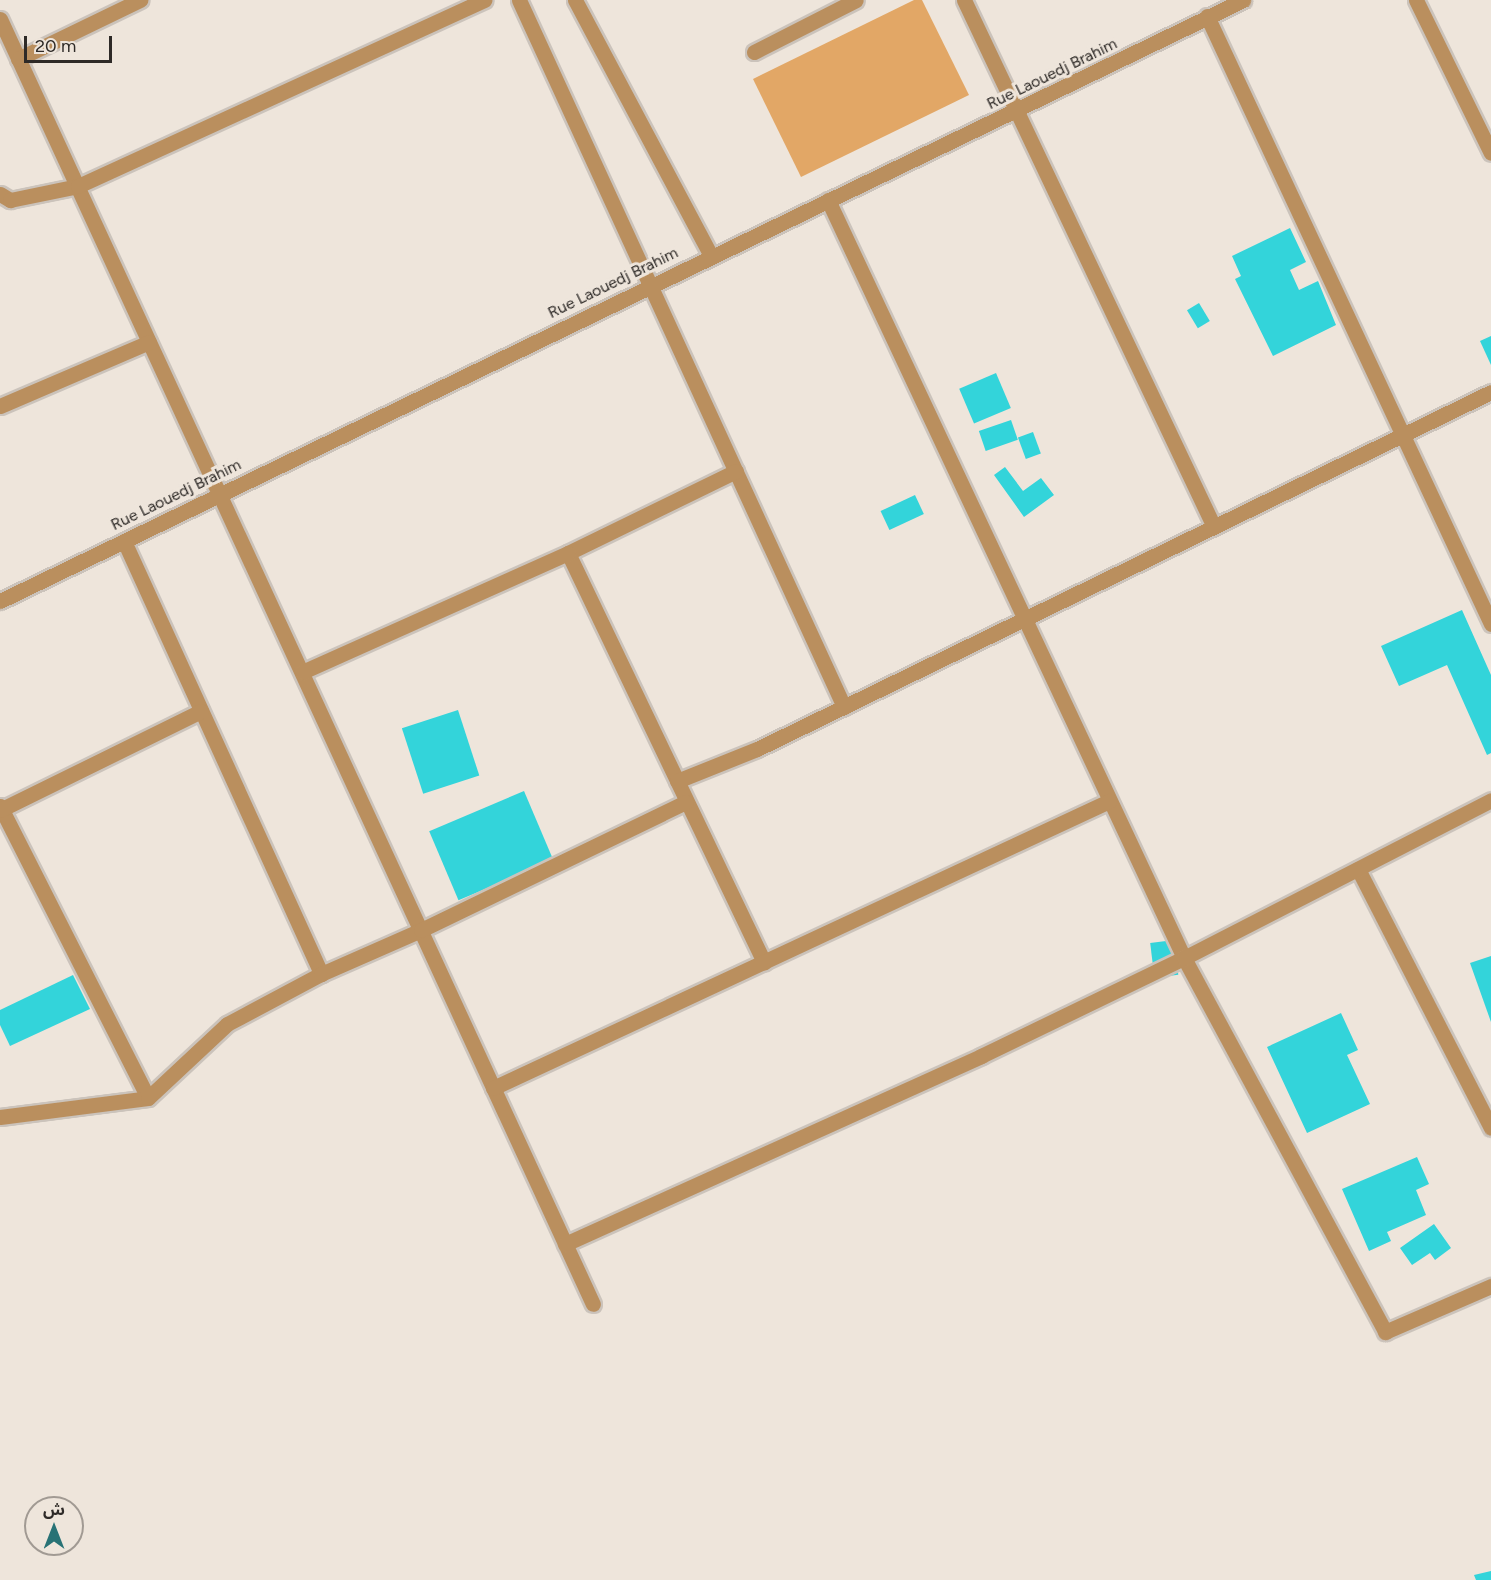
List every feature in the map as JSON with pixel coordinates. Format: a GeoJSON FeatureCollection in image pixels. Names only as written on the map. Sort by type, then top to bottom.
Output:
{"type":"FeatureCollection","features":[{"type":"Feature","properties":{"kind":"street"},"geometry":{"type":"LineString","coordinates":[[18,59],[140,0]]}},
{"type":"Feature","properties":{"kind":"street"},"geometry":{"type":"LineString","coordinates":[[0,194],[10,200],[78,186],[484,0]]}},
{"type":"Feature","properties":{"kind":"street"},"geometry":{"type":"LineString","coordinates":[[519,0],[844,707]]}},
{"type":"Feature","properties":{"kind":"street"},"geometry":{"type":"LineString","coordinates":[[574,0],[711,256]]}},
{"type":"Feature","properties":{"kind":"street"},"geometry":{"type":"LineString","coordinates":[[754,52],[856,0]]}},
{"type":"Feature","properties":{"kind":"street"},"geometry":{"type":"LineString","coordinates":[[964,0],[1214,526]]}},
{"type":"Feature","properties":{"kind":"street","name":"Rue Laouedj Brahim"},"geometry":{"type":"LineString","coordinates":[[0,600],[1243,0]]}},
{"type":"Feature","properties":{"kind":"street"},"geometry":{"type":"LineString","coordinates":[[1416,0],[1491,153]]}},
{"type":"Feature","properties":{"kind":"street"},"geometry":{"type":"LineString","coordinates":[[1207,16],[1403,435],[1487,603],[1491,624]]}},
{"type":"Feature","properties":{"kind":"street"},"geometry":{"type":"LineString","coordinates":[[0,19],[592,1304]]}},
{"type":"Feature","properties":{"kind":"street"},"geometry":{"type":"LineString","coordinates":[[828,200],[1184,958],[1385,1332],[1491,1286]]}},
{"type":"Feature","properties":{"kind":"street"},"geometry":{"type":"LineString","coordinates":[[0,406],[149,342]]}},
{"type":"Feature","properties":{"kind":"street"},"geometry":{"type":"LineString","coordinates":[[677,781],[757,749],[1491,392]]}},
{"type":"Feature","properties":{"kind":"street"},"geometry":{"type":"LineString","coordinates":[[302,672],[568,553],[736,471]]}},
{"type":"Feature","properties":{"kind":"street"},"geometry":{"type":"LineString","coordinates":[[124,541],[321,974]]}},
{"type":"Feature","properties":{"kind":"street"},"geometry":{"type":"LineString","coordinates":[[568,553],[764,962]]}},
{"type":"Feature","properties":{"kind":"street"},"geometry":{"type":"LineString","coordinates":[[148,1098],[0,809],[201,711]]}},
{"type":"Feature","properties":{"kind":"street"},"geometry":{"type":"LineString","coordinates":[[565,1244],[981,1056],[1184,958],[1491,800]]}},
{"type":"Feature","properties":{"kind":"street"},"geometry":{"type":"LineString","coordinates":[[0,1117],[148,1098],[227,1024],[321,974],[421,930],[687,801]]}},
{"type":"Feature","properties":{"kind":"street"},"geometry":{"type":"LineString","coordinates":[[493,1088],[1110,801]]}},
{"type":"Feature","properties":{"kind":"street"},"geometry":{"type":"LineString","coordinates":[[1358,869],[1491,1128]]}},
{"type":"Feature","properties":{"kind":"shaded area"},"geometry":{"type":"Polygon","coordinates":[[[914,0],[922,0],[969,95],[801,177],[753,79],[914,0]]]}},
{"type":"Feature","properties":{"kind":"building"},"geometry":{"type":"Polygon","coordinates":[[[1290,228],[1306,262],[1290,270],[1299,290],[1318,281],[1336,325],[1273,356],[1235,279],[1241,276],[1232,256],[1290,228]]]}},
{"type":"Feature","properties":{"kind":"building"},"geometry":{"type":"Polygon","coordinates":[[[1199,303],[1210,321],[1198,328],[1187,310],[1199,303]]]}},
{"type":"Feature","properties":{"kind":"building"},"geometry":{"type":"Polygon","coordinates":[[[1491,336],[1491,365],[1480,341],[1491,336]]]}},
{"type":"Feature","properties":{"kind":"building"},"geometry":{"type":"Polygon","coordinates":[[[996,373],[1011,408],[974,424],[959,389],[996,373]]]}},
{"type":"Feature","properties":{"kind":"building"},"geometry":{"type":"Polygon","coordinates":[[[1011,420],[1018,440],[986,451],[979,431],[1011,420]]]}},
{"type":"Feature","properties":{"kind":"building"},"geometry":{"type":"Polygon","coordinates":[[[1033,432],[1041,454],[1026,459],[1018,437],[1033,432]]]}},
{"type":"Feature","properties":{"kind":"building"},"geometry":{"type":"Polygon","coordinates":[[[1005,467],[1023,491],[1041,478],[1054,495],[1024,517],[994,475],[1005,467]]]}},
{"type":"Feature","properties":{"kind":"building"},"geometry":{"type":"Polygon","coordinates":[[[915,495],[924,514],[889,530],[881,511],[915,495]]]}},
{"type":"Feature","properties":{"kind":"building"},"geometry":{"type":"Polygon","coordinates":[[[1462,610],[1491,675],[1491,753],[1487,755],[1447,665],[1399,686],[1381,646],[1462,610]]]}},
{"type":"Feature","properties":{"kind":"building"},"geometry":{"type":"Polygon","coordinates":[[[458,710],[479,776],[423,794],[402,728],[458,710]]]}},
{"type":"Feature","properties":{"kind":"building"},"geometry":{"type":"Polygon","coordinates":[[[524,791],[553,860],[458,900],[429,831],[524,791]]]}},
{"type":"Feature","properties":{"kind":"building"},"geometry":{"type":"Polygon","coordinates":[[[1174,940],[1178,975],[1154,978],[1150,943],[1174,940]]]}},
{"type":"Feature","properties":{"kind":"building"},"geometry":{"type":"Polygon","coordinates":[[[1491,956],[1491,1022],[1470,963],[1491,956]]]}},
{"type":"Feature","properties":{"kind":"building"},"geometry":{"type":"Polygon","coordinates":[[[73,975],[90,1009],[10,1046],[0,1025],[0,1010],[73,975]]]}},
{"type":"Feature","properties":{"kind":"building"},"geometry":{"type":"Polygon","coordinates":[[[1341,1013],[1358,1050],[1347,1055],[1370,1104],[1307,1133],[1267,1047],[1341,1013]]]}},
{"type":"Feature","properties":{"kind":"building"},"geometry":{"type":"Polygon","coordinates":[[[1417,1157],[1429,1184],[1416,1190],[1426,1215],[1387,1232],[1391,1241],[1369,1251],[1342,1189],[1417,1157]]]}},
{"type":"Feature","properties":{"kind":"building"},"geometry":{"type":"Polygon","coordinates":[[[1434,1224],[1451,1248],[1435,1260],[1430,1253],[1412,1265],[1400,1248],[1434,1224]]]}},
{"type":"Feature","properties":{"kind":"building"},"geometry":{"type":"Polygon","coordinates":[[[1491,1571],[1491,1580],[1476,1580],[1474,1575],[1491,1571]]]}}]}
